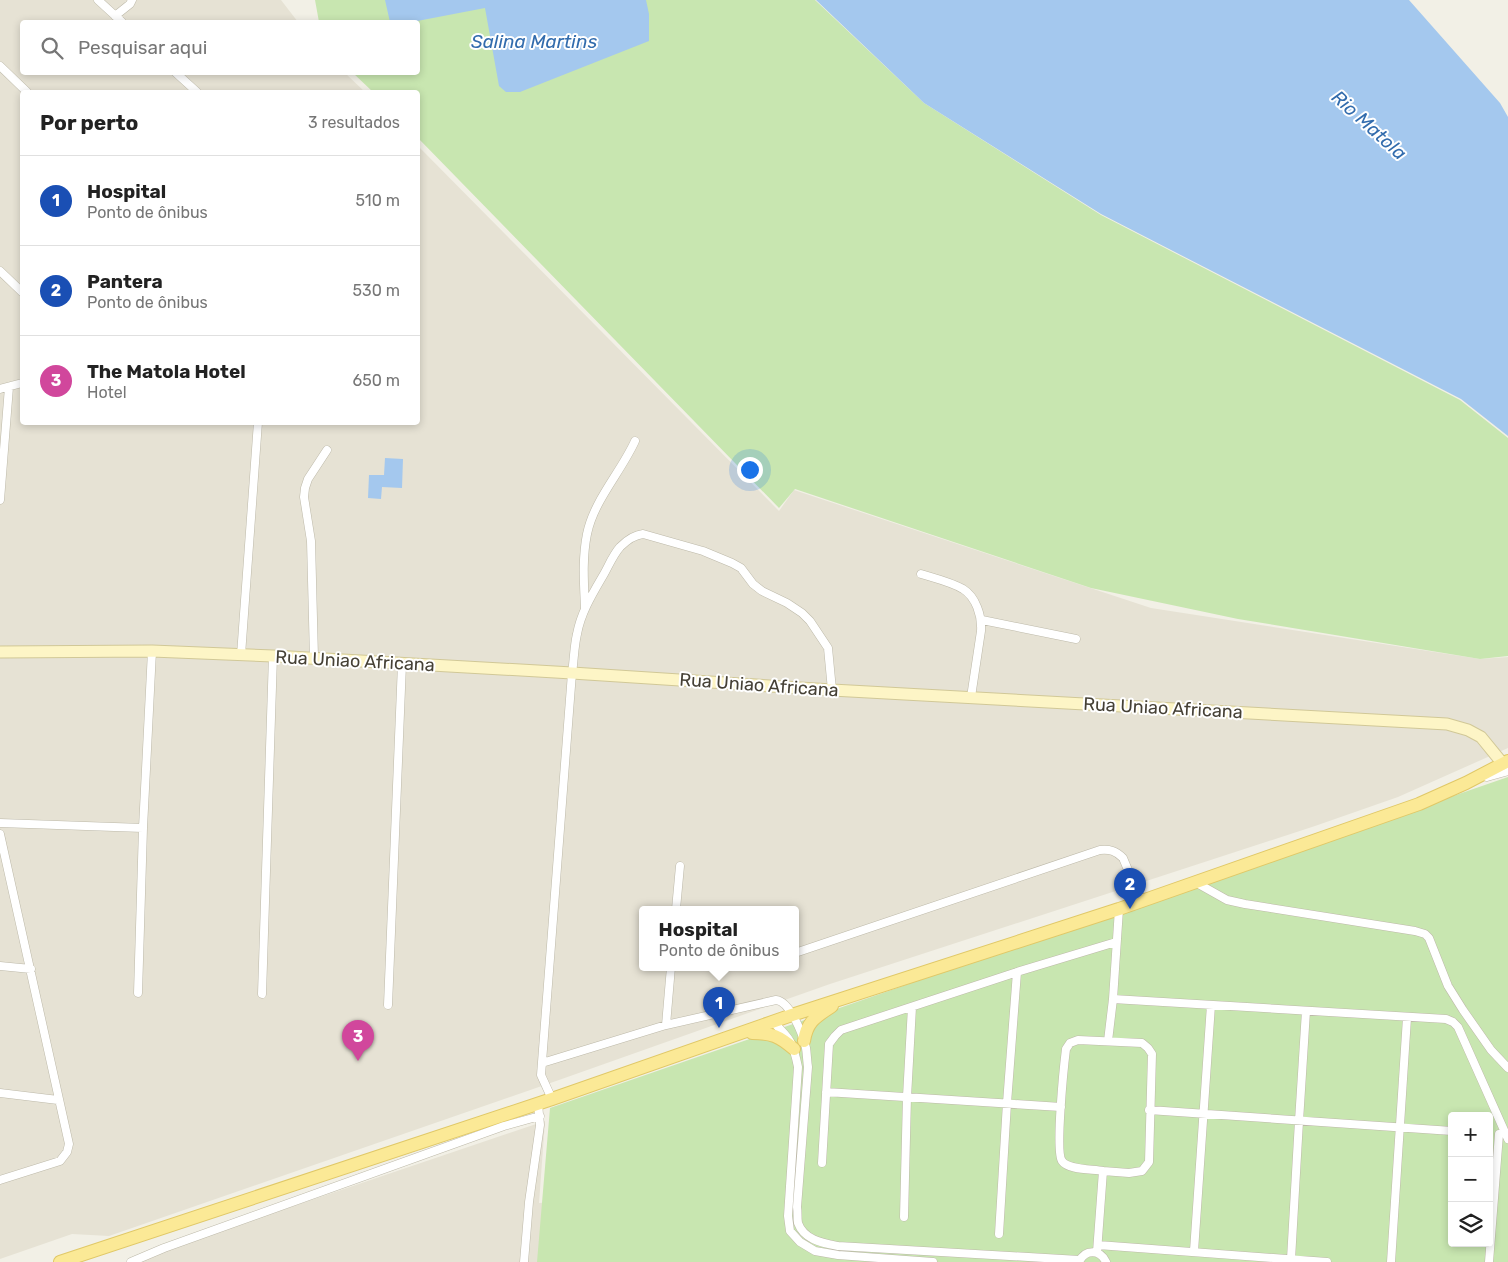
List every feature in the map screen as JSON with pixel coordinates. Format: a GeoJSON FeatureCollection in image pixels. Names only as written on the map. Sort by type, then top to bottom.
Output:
{"type":"FeatureCollection","features":[{"type":"Feature","properties":{"kind":"main road","name":"Rua Uniao Africana"},"geometry":{"type":"LineString","coordinates":[[0,652],[152,651],[314,658],[832,690],[1447,724],[1468,730],[1481,738],[1506,765]]}},
{"type":"Feature","properties":{"kind":"main road"},"geometry":{"type":"LineString","coordinates":[[60,1262],[539,1110],[552,1099],[740,1033],[1119,909],[1419,804],[1506,765]]}},
{"type":"Feature","properties":{"kind":"main road"},"geometry":{"type":"LineString","coordinates":[[740,1033],[775,1035],[799,1045],[812,1021],[842,999]]}},
{"type":"Feature","properties":{"kind":"street"},"geometry":{"type":"LineString","coordinates":[[98,0],[120,20]]}},
{"type":"Feature","properties":{"kind":"street"},"geometry":{"type":"LineString","coordinates":[[115,16],[130,4],[132,0]]}},
{"type":"Feature","properties":{"kind":"street"},"geometry":{"type":"LineString","coordinates":[[0,66],[25,90]]}},
{"type":"Feature","properties":{"kind":"street"},"geometry":{"type":"LineString","coordinates":[[178,75],[195,90]]}},
{"type":"Feature","properties":{"kind":"street"},"geometry":{"type":"LineString","coordinates":[[0,271],[20,290]]}},
{"type":"Feature","properties":{"kind":"street"},"geometry":{"type":"LineString","coordinates":[[0,389],[20,384]]}},
{"type":"Feature","properties":{"kind":"street"},"geometry":{"type":"LineString","coordinates":[[0,500],[9,387]]}},
{"type":"Feature","properties":{"kind":"street"},"geometry":{"type":"LineString","coordinates":[[240,655],[258,425]]}},
{"type":"Feature","properties":{"kind":"street"},"geometry":{"type":"LineString","coordinates":[[585,610],[583,572],[587,534],[597,508],[628,456],[634,441]]}},
{"type":"Feature","properties":{"kind":"street"},"geometry":{"type":"LineString","coordinates":[[314,658],[311,541],[304,498],[308,480],[327,450]]}},
{"type":"Feature","properties":{"kind":"street"},"geometry":{"type":"LineString","coordinates":[[552,1099],[541,1075],[572,673],[577,634],[585,610],[613,556],[620,547],[636,534],[643,534],[703,551],[741,568],[753,584],[762,591],[794,607],[810,621],[828,648],[832,690]]}},
{"type":"Feature","properties":{"kind":"street"},"geometry":{"type":"LineString","coordinates":[[921,574],[963,589],[979,612],[982,620],[971,697]]}},
{"type":"Feature","properties":{"kind":"street"},"geometry":{"type":"LineString","coordinates":[[982,620],[1076,639]]}},
{"type":"Feature","properties":{"kind":"street"},"geometry":{"type":"LineString","coordinates":[[138,992],[143,828],[152,651]]}},
{"type":"Feature","properties":{"kind":"street"},"geometry":{"type":"LineString","coordinates":[[262,994],[273,656]]}},
{"type":"Feature","properties":{"kind":"street"},"geometry":{"type":"LineString","coordinates":[[388,1005],[402,664]]}},
{"type":"Feature","properties":{"kind":"street"},"geometry":{"type":"LineString","coordinates":[[0,823],[143,828]]}},
{"type":"Feature","properties":{"kind":"street"},"geometry":{"type":"LineString","coordinates":[[0,834],[69,1144],[67,1152],[60,1161],[0,1180]]}},
{"type":"Feature","properties":{"kind":"street"},"geometry":{"type":"LineString","coordinates":[[799,952],[1106,849],[1118,853],[1123,858],[1141,901]]}},
{"type":"Feature","properties":{"kind":"street"},"geometry":{"type":"LineString","coordinates":[[676,906],[680,866]]}},
{"type":"Feature","properties":{"kind":"street"},"geometry":{"type":"LineString","coordinates":[[1195,882],[1227,900],[1415,930],[1426,934],[1448,986],[1491,1050],[1508,1068]]}},
{"type":"Feature","properties":{"kind":"street"},"geometry":{"type":"LineString","coordinates":[[1108,1041],[1119,909]]}},
{"type":"Feature","properties":{"kind":"street"},"geometry":{"type":"LineString","coordinates":[[822,1163],[829,1044],[841,1030],[1016,972],[1116,942]]}},
{"type":"Feature","properties":{"kind":"street"},"geometry":{"type":"LineString","coordinates":[[0,966],[31,969]]}},
{"type":"Feature","properties":{"kind":"street"},"geometry":{"type":"LineString","coordinates":[[666,1025],[671,971]]}},
{"type":"Feature","properties":{"kind":"street"},"geometry":{"type":"LineString","coordinates":[[999,1234],[1016,972]]}},
{"type":"Feature","properties":{"kind":"street"},"geometry":{"type":"LineString","coordinates":[[1113,999],[1446,1019],[1453,1022],[1458,1027],[1504,1136],[1489,1262]]}},
{"type":"Feature","properties":{"kind":"street"},"geometry":{"type":"LineString","coordinates":[[542,1063],[666,1025],[776,1000],[781,1001],[785,1004],[802,1034],[799,1045],[788,1201],[790,1231],[800,1242],[815,1251],[838,1255],[933,1262]]}},
{"type":"Feature","properties":{"kind":"street"},"geometry":{"type":"LineString","coordinates":[[1194,1251],[1211,1005]]}},
{"type":"Feature","properties":{"kind":"street"},"geometry":{"type":"LineString","coordinates":[[904,1217],[912,1007]]}},
{"type":"Feature","properties":{"kind":"street"},"geometry":{"type":"LineString","coordinates":[[1291,1259],[1306,1011]]}},
{"type":"Feature","properties":{"kind":"street"},"geometry":{"type":"LineString","coordinates":[[1391,1262],[1407,1018]]}},
{"type":"Feature","properties":{"kind":"street"},"geometry":{"type":"LineString","coordinates":[[773,1022],[799,1045],[808,1068],[797,1207],[798,1223],[803,1231],[816,1241],[838,1246],[1079,1261],[1081,1256],[1098,1249],[1194,1251],[1328,1262]]}},
{"type":"Feature","properties":{"kind":"street"},"geometry":{"type":"LineString","coordinates":[[1078,1040],[1108,1041],[1142,1043],[1152,1054],[1149,1162],[1142,1171],[1130,1173],[1069,1166],[1061,1160],[1059,1153],[1066,1049],[1070,1043],[1078,1040]]}},
{"type":"Feature","properties":{"kind":"street"},"geometry":{"type":"LineString","coordinates":[[826,1092],[1061,1107]]}},
{"type":"Feature","properties":{"kind":"street"},"geometry":{"type":"LineString","coordinates":[[0,1093],[58,1100]]}},
{"type":"Feature","properties":{"kind":"street"},"geometry":{"type":"LineString","coordinates":[[131,1262],[164,1248],[504,1126],[539,1110],[539,1129],[529,1202],[524,1262]]}},
{"type":"Feature","properties":{"kind":"street"},"geometry":{"type":"LineString","coordinates":[[1149,1110],[1448,1131]]}},
{"type":"Feature","properties":{"kind":"street"},"geometry":{"type":"LineString","coordinates":[[1103,1171],[1098,1249],[1106,1262]]}},
{"type":"Feature","properties":{"kind":"shaded area"},"geometry":{"type":"Polygon","coordinates":[[[0,0],[281,0],[296,20],[20,20],[20,75],[347,75],[363,90],[20,90],[20,425],[420,425],[420,148],[779,511],[794,490],[1151,608],[1480,659],[1508,657],[1508,748],[1398,797],[1315,826],[830,984],[109,1236],[72,1234],[0,1259],[0,0]]]}},
{"type":"Feature","properties":{"kind":"shaded area"},"geometry":{"type":"Polygon","coordinates":[[[545,1121],[539,1203],[601,1199],[592,1262],[136,1262],[241,1224],[545,1121]]]}},
{"type":"Feature","properties":{"kind":"green space"},"geometry":{"type":"Polygon","coordinates":[[[315,0],[815,0],[924,103],[1101,215],[1460,400],[1508,438],[1508,656],[1480,659],[1238,619],[1091,588],[795,489],[779,508],[420,140],[420,90],[371,90],[355,75],[420,75],[420,20],[319,20],[315,0]]]}},
{"type":"Feature","properties":{"kind":"green space"},"geometry":{"type":"Polygon","coordinates":[[[1508,777],[1508,1262],[537,1262],[550,1108],[1508,777]]]}},
{"type":"Feature","properties":{"kind":"water","name":"Salina Martins"},"geometry":{"type":"Polygon","coordinates":[[[385,0],[646,0],[649,14],[649,41],[520,92],[506,92],[499,86],[485,8],[420,20],[390,20],[385,0]]]}},
{"type":"Feature","properties":{"kind":"water","name":"Rio Matola"},"geometry":{"type":"Polygon","coordinates":[[[816,0],[1409,0],[1500,103],[1508,117],[1508,436],[1461,399],[1101,214],[924,103],[816,0]]]}},
{"type":"Feature","properties":{"kind":"water"},"geometry":{"type":"Polygon","coordinates":[[[385,458],[403,459],[402,488],[382,487],[381,499],[368,498],[369,475],[384,475],[385,458]]]}},
{"type":"Feature","properties":{"kind":"place","name":"Pantera"},"geometry":{"type":"Point","coordinates":[1130,909]}},
{"type":"Feature","properties":{"kind":"place","name":"Hospital"},"geometry":{"type":"Point","coordinates":[719,1028]}},
{"type":"Feature","properties":{"kind":"place","name":"The Matola Hotel"},"geometry":{"type":"Point","coordinates":[358,1061]}}]}
